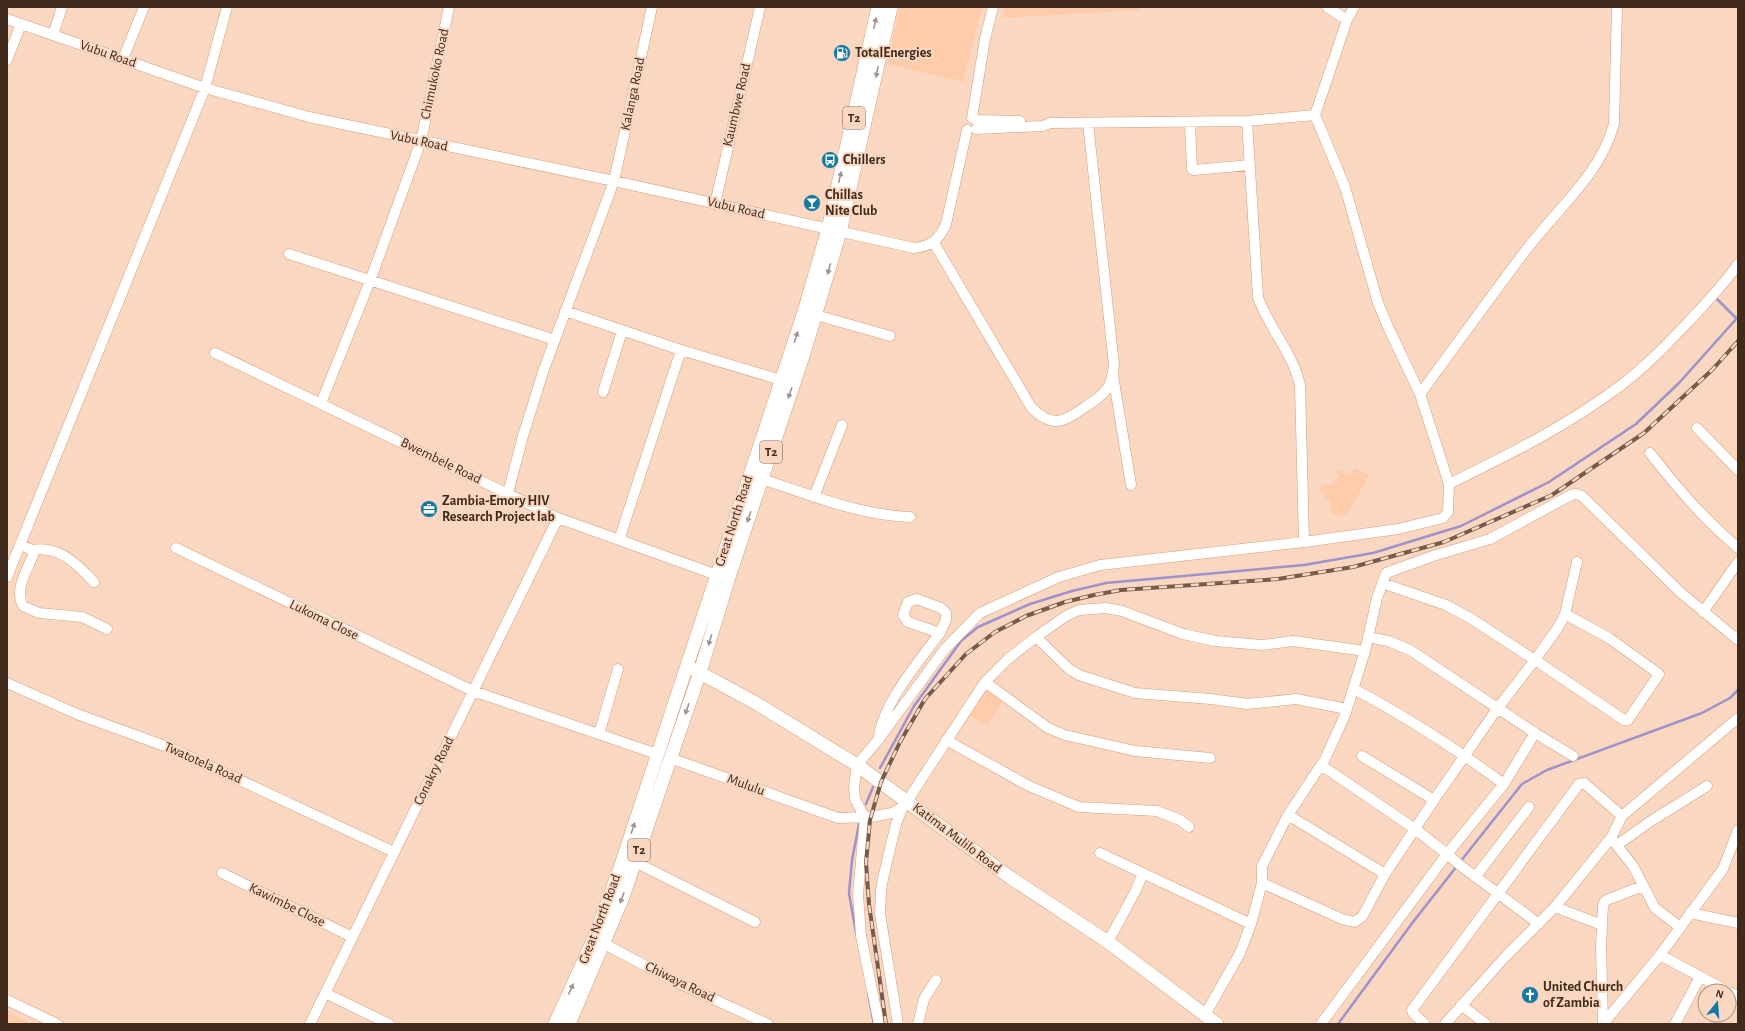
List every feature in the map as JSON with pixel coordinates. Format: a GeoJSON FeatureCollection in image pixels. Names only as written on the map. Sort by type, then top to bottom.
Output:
{"type":"FeatureCollection","features":[{"type":"Feature","properties":{"kind":"main road","name":"Great North Road"},"geometry":{"type":"LineString","coordinates":[[555,1024],[599,940],[635,862],[700,672],[729,577],[816,315],[878,7]]}},
{"type":"Feature","properties":{"kind":"main road","name":"Great North Road"},"geometry":{"type":"LineString","coordinates":[[569,1024],[599,940],[619,871],[688,667],[716,575],[781,380],[834,230],[891,7]]}},
{"type":"Feature","properties":{"kind":"main road","name":"Katima Mulilo Road"},"geometry":{"type":"LineString","coordinates":[[688,667],[700,672],[754,702],[857,765],[906,804],[1011,878],[1108,942],[1217,1024]]}},
{"type":"Feature","properties":{"kind":"street"},"geometry":{"type":"LineString","coordinates":[[53,35],[62,7]]}},
{"type":"Feature","properties":{"kind":"street"},"geometry":{"type":"LineString","coordinates":[[123,59],[144,7]]}},
{"type":"Feature","properties":{"kind":"street"},"geometry":{"type":"LineString","coordinates":[[7,577],[21,546],[206,88],[227,7]]}},
{"type":"Feature","properties":{"kind":"street","name":"Chimukoko Road"},"geometry":{"type":"LineString","coordinates":[[321,403],[370,280],[421,141],[449,7]]}},
{"type":"Feature","properties":{"kind":"street","name":"Kalanga Road"},"geometry":{"type":"LineString","coordinates":[[508,493],[533,404],[565,311],[614,181],[652,7]]}},
{"type":"Feature","properties":{"kind":"street","name":"Kaumbwe Road"},"geometry":{"type":"LineString","coordinates":[[715,204],[760,7]]}},
{"type":"Feature","properties":{"kind":"street"},"geometry":{"type":"LineString","coordinates":[[993,7],[985,40],[973,124],[946,224],[941,235],[934,243],[1031,407],[1039,415],[1049,420],[1067,420],[1103,394],[1107,389],[1113,375]]}},
{"type":"Feature","properties":{"kind":"street"},"geometry":{"type":"LineString","coordinates":[[1327,7],[1347,20]]}},
{"type":"Feature","properties":{"kind":"street"},"geometry":{"type":"LineString","coordinates":[[879,1024],[861,936],[858,894],[865,818],[855,799],[854,787],[857,765],[878,740],[944,650],[980,613],[1059,577],[1100,565],[1304,542],[1398,529],[1443,518],[1448,512],[1449,484],[1420,394],[1378,303],[1345,187],[1315,115],[1347,20],[1354,7]]}},
{"type":"Feature","properties":{"kind":"street"},"geometry":{"type":"LineString","coordinates":[[1420,394],[1531,244],[1600,160],[1609,142],[1614,124],[1617,7]]}},
{"type":"Feature","properties":{"kind":"street","name":"Vubu Road"},"geometry":{"type":"LineString","coordinates":[[7,19],[206,88],[309,117],[614,181],[914,248],[924,247],[934,243]]}},
{"type":"Feature","properties":{"kind":"street"},"geometry":{"type":"LineString","coordinates":[[7,60],[21,24]]}},
{"type":"Feature","properties":{"kind":"street"},"geometry":{"type":"LineString","coordinates":[[973,124],[1043,126],[1050,123],[1247,121],[1315,115]]}},
{"type":"Feature","properties":{"kind":"street"},"geometry":{"type":"LineString","coordinates":[[1247,121],[1258,297],[1262,309],[1295,370],[1300,385],[1304,542]]}},
{"type":"Feature","properties":{"kind":"street"},"geometry":{"type":"LineString","coordinates":[[1190,122],[1192,169],[1250,165]]}},
{"type":"Feature","properties":{"kind":"street"},"geometry":{"type":"LineString","coordinates":[[1088,123],[1114,365],[1113,375],[1131,484]]}},
{"type":"Feature","properties":{"kind":"street"},"geometry":{"type":"LineString","coordinates":[[289,254],[555,340]]}},
{"type":"Feature","properties":{"kind":"street"},"geometry":{"type":"LineString","coordinates":[[1449,484],[1519,450],[1570,421],[1621,385],[1662,350],[1714,294],[1738,264]]}},
{"type":"Feature","properties":{"kind":"street"},"geometry":{"type":"LineString","coordinates":[[565,311],[681,350],[781,380]]}},
{"type":"Feature","properties":{"kind":"street"},"geometry":{"type":"LineString","coordinates":[[816,315],[890,336]]}},
{"type":"Feature","properties":{"kind":"street"},"geometry":{"type":"LineString","coordinates":[[603,392],[622,330]]}},
{"type":"Feature","properties":{"kind":"street"},"geometry":{"type":"LineString","coordinates":[[619,540],[681,350]]}},
{"type":"Feature","properties":{"kind":"street","name":"Bwembele Road"},"geometry":{"type":"LineString","coordinates":[[215,353],[558,518],[716,575]]}},
{"type":"Feature","properties":{"kind":"street"},"geometry":{"type":"LineString","coordinates":[[814,497],[842,424]]}},
{"type":"Feature","properties":{"kind":"street"},"geometry":{"type":"LineString","coordinates":[[1697,428],[1738,470]]}},
{"type":"Feature","properties":{"kind":"street"},"geometry":{"type":"LineString","coordinates":[[1650,453],[1684,497],[1701,515],[1738,548]]}},
{"type":"Feature","properties":{"kind":"street"},"geometry":{"type":"LineString","coordinates":[[762,479],[814,497],[872,512],[910,517]]}},
{"type":"Feature","properties":{"kind":"street"},"geometry":{"type":"LineString","coordinates":[[1205,1015],[1240,953],[1251,924],[1262,882],[1262,866],[1288,816],[1321,765],[1347,710],[1365,651],[1382,583],[1386,573],[1390,570],[1490,539],[1571,495],[1576,494],[1582,496],[1665,578],[1738,640]]}},
{"type":"Feature","properties":{"kind":"street","name":"Conakry Road"},"geometry":{"type":"LineString","coordinates":[[310,1024],[558,518]]}},
{"type":"Feature","properties":{"kind":"street"},"geometry":{"type":"LineString","coordinates":[[21,546],[32,550],[41,548],[53,550],[72,560],[94,582]]}},
{"type":"Feature","properties":{"kind":"street","name":"Lukoma Close"},"geometry":{"type":"LineString","coordinates":[[176,548],[473,691],[658,754]]}},
{"type":"Feature","properties":{"kind":"street"},"geometry":{"type":"LineString","coordinates":[[32,550],[33,555],[20,592],[19,600],[23,606],[39,613],[82,617],[107,629]]}},
{"type":"Feature","properties":{"kind":"street"},"geometry":{"type":"LineString","coordinates":[[1262,882],[1342,919],[1354,922],[1362,917],[1385,874],[1464,755],[1559,626],[1565,614],[1577,562]]}},
{"type":"Feature","properties":{"kind":"street"},"geometry":{"type":"LineString","coordinates":[[1704,612],[1738,562]]}},
{"type":"Feature","properties":{"kind":"street"},"geometry":{"type":"LineString","coordinates":[[1382,583],[1446,605],[1470,618],[1624,720],[1631,718],[1659,676],[1658,672],[1609,638],[1565,614]]}},
{"type":"Feature","properties":{"kind":"street"},"geometry":{"type":"LineString","coordinates":[[898,1024],[880,914],[881,890],[896,824],[906,804],[946,740],[985,682],[1008,659],[1066,616],[1091,608],[1106,608],[1122,611],[1183,634],[1203,638],[1262,645],[1293,641],[1365,651]]}},
{"type":"Feature","properties":{"kind":"street"},"geometry":{"type":"LineString","coordinates":[[878,740],[880,728],[888,707],[914,667],[940,633]]}},
{"type":"Feature","properties":{"kind":"street"},"geometry":{"type":"LineString","coordinates":[[1036,637],[1069,669],[1079,675],[1135,693],[1211,699],[1247,704],[1296,699],[1347,710]]}},
{"type":"Feature","properties":{"kind":"street"},"geometry":{"type":"LineString","coordinates":[[1368,637],[1388,641],[1410,650],[1497,709],[1572,756]]}},
{"type":"Feature","properties":{"kind":"street"},"geometry":{"type":"LineString","coordinates":[[599,734],[618,669]]}},
{"type":"Feature","properties":{"kind":"street"},"geometry":{"type":"LineString","coordinates":[[985,682],[1048,728],[1065,735],[1135,751],[1210,758]]}},
{"type":"Feature","properties":{"kind":"street","name":"Twatotela Road"},"geometry":{"type":"LineString","coordinates":[[7,684],[77,714],[173,749],[394,852]]}},
{"type":"Feature","properties":{"kind":"street"},"geometry":{"type":"LineString","coordinates":[[1354,689],[1389,708],[1464,755],[1504,784]]}},
{"type":"Feature","properties":{"kind":"street"},"geometry":{"type":"LineString","coordinates":[[1614,841],[1622,816],[1738,718]]}},
{"type":"Feature","properties":{"kind":"street"},"geometry":{"type":"LineString","coordinates":[[1322,1024],[1504,784],[1535,733]]}},
{"type":"Feature","properties":{"kind":"street"},"geometry":{"type":"LineString","coordinates":[[946,740],[1029,786],[1078,806],[1157,811],[1180,820],[1189,827]]}},
{"type":"Feature","properties":{"kind":"street"},"geometry":{"type":"LineString","coordinates":[[1362,756],[1434,800]]}},
{"type":"Feature","properties":{"kind":"street","name":"Mululu"},"geometry":{"type":"LineString","coordinates":[[670,758],[838,818],[865,818],[892,813],[906,804]]}},
{"type":"Feature","properties":{"kind":"street"},"geometry":{"type":"LineString","coordinates":[[1321,765],[1415,829],[1461,866],[1539,924]]}},
{"type":"Feature","properties":{"kind":"street"},"geometry":{"type":"LineString","coordinates":[[1426,1024],[1411,1012],[1412,1010],[1579,784],[1584,784],[1622,816]]}},
{"type":"Feature","properties":{"kind":"street"},"geometry":{"type":"LineString","coordinates":[[1445,1024],[1505,957],[1555,907],[1614,841],[1651,821],[1707,786]]}},
{"type":"Feature","properties":{"kind":"street"},"geometry":{"type":"LineString","coordinates":[[1476,876],[1529,807]]}},
{"type":"Feature","properties":{"kind":"street"},"geometry":{"type":"LineString","coordinates":[[1288,816],[1385,874]]}},
{"type":"Feature","properties":{"kind":"street"},"geometry":{"type":"LineString","coordinates":[[1603,1024],[1660,955],[1723,869],[1738,830]]}},
{"type":"Feature","properties":{"kind":"street"},"geometry":{"type":"LineString","coordinates":[[1614,841],[1633,866],[1654,908],[1680,927]]}},
{"type":"Feature","properties":{"kind":"street"},"geometry":{"type":"LineString","coordinates":[[1100,853],[1251,924]]}},
{"type":"Feature","properties":{"kind":"street"},"geometry":{"type":"LineString","coordinates":[[635,862],[755,922]]}},
{"type":"Feature","properties":{"kind":"street","name":"Kawimbe Close"},"geometry":{"type":"LineString","coordinates":[[222,873],[352,938]]}},
{"type":"Feature","properties":{"kind":"street"},"geometry":{"type":"LineString","coordinates":[[1108,942],[1136,890],[1142,873]]}},
{"type":"Feature","properties":{"kind":"street"},"geometry":{"type":"LineString","coordinates":[[1603,1024],[1602,925],[1604,902],[1643,886]]}},
{"type":"Feature","properties":{"kind":"street"},"geometry":{"type":"LineString","coordinates":[[1555,907],[1602,925]]}},
{"type":"Feature","properties":{"kind":"street"},"geometry":{"type":"LineString","coordinates":[[1690,913],[1738,923]]}},
{"type":"Feature","properties":{"kind":"street","name":"Chiwaya Road"},"geometry":{"type":"LineString","coordinates":[[599,940],[676,982],[768,1024]]}},
{"type":"Feature","properties":{"kind":"street"},"geometry":{"type":"LineString","coordinates":[[1660,955],[1712,983]]}},
{"type":"Feature","properties":{"kind":"street"},"geometry":{"type":"LineString","coordinates":[[1675,1024],[1700,977]]}},
{"type":"Feature","properties":{"kind":"street"},"geometry":{"type":"LineString","coordinates":[[918,1024],[924,999],[936,980]]}},
{"type":"Feature","properties":{"kind":"street"},"geometry":{"type":"LineString","coordinates":[[325,993],[389,1024]]}},
{"type":"Feature","properties":{"kind":"street"},"geometry":{"type":"LineString","coordinates":[[7,1000],[45,1021],[57,1024]]}},
{"type":"Feature","properties":{"kind":"street"},"geometry":{"type":"LineString","coordinates":[[1461,1005],[1486,1024]]}},
{"type":"Feature","properties":{"kind":"shaded area"},"geometry":{"type":"Polygon","coordinates":[[[900,7],[982,7],[963,82],[887,64],[900,7]]]}},
{"type":"Feature","properties":{"kind":"shaded area"},"geometry":{"type":"Polygon","coordinates":[[[1005,7],[1141,7],[1139,10],[1002,18],[1005,7]]]}},
{"type":"Feature","properties":{"kind":"shaded area"},"geometry":{"type":"Polygon","coordinates":[[[1355,468],[1369,475],[1349,512],[1343,516],[1330,513],[1330,501],[1324,498],[1324,491],[1319,491],[1321,485],[1333,483],[1339,475],[1336,472],[1338,469],[1350,476],[1355,468]]]}},
{"type":"Feature","properties":{"kind":"shaded area"},"geometry":{"type":"Polygon","coordinates":[[[986,688],[1004,699],[987,726],[969,715],[986,688]]]}},
{"type":"Feature","properties":{"kind":"shaded area"},"geometry":{"type":"Polygon","coordinates":[[[7,1012],[32,1024],[7,1024],[7,1012]]]}},
{"type":"Feature","properties":{"kind":"waterway"},"geometry":{"type":"LineString","coordinates":[[1717,299],[1737,319]]}},
{"type":"Feature","properties":{"kind":"waterway"},"geometry":{"type":"LineString","coordinates":[[880,768],[914,706],[961,641],[978,627],[1030,604],[1072,591],[1106,583],[1304,565],[1373,553],[1461,526],[1549,482],[1636,424],[1679,383],[1738,317]]}},
{"type":"Feature","properties":{"kind":"waterway"},"geometry":{"type":"LineString","coordinates":[[1460,862],[1522,784],[1547,770],[1702,713],[1730,698],[1738,690]]}},
{"type":"Feature","properties":{"kind":"waterway"},"geometry":{"type":"LineString","coordinates":[[866,804],[873,787]]}},
{"type":"Feature","properties":{"kind":"waterway"},"geometry":{"type":"LineString","coordinates":[[856,933],[849,893],[852,860],[859,824]]}},
{"type":"Feature","properties":{"kind":"waterway"},"geometry":{"type":"LineString","coordinates":[[1338,1024],[1413,922],[1457,866]]}},
{"type":"Feature","properties":{"kind":"waterway"},"geometry":{"type":"LineString","coordinates":[[868,993],[874,1024]]}},
{"type":"Feature","properties":{"kind":"railway"},"geometry":{"type":"LineString","coordinates":[[886,1024],[869,904],[866,863],[870,820],[881,782],[900,742],[925,699],[966,654],[995,632],[1026,616],[1065,602],[1094,595],[1121,590],[1278,579],[1353,567],[1444,542],[1552,495],[1644,433],[1712,370],[1738,341]]}},
{"type":"Feature","properties":{"kind":"place","name":"TotalEnergies"},"geometry":{"type":"Point","coordinates":[842,53]}},
{"type":"Feature","properties":{"kind":"place","name":"Chillers"},"geometry":{"type":"Point","coordinates":[830,160]}},
{"type":"Feature","properties":{"kind":"place","name":"Chillas Nite Club"},"geometry":{"type":"Point","coordinates":[812,203]}},
{"type":"Feature","properties":{"kind":"place","name":"Zambia-Emory HIV Research Project lab"},"geometry":{"type":"Point","coordinates":[429,509]}},
{"type":"Feature","properties":{"kind":"place","name":"United Church of Zambia"},"geometry":{"type":"Point","coordinates":[1530,995]}}]}
